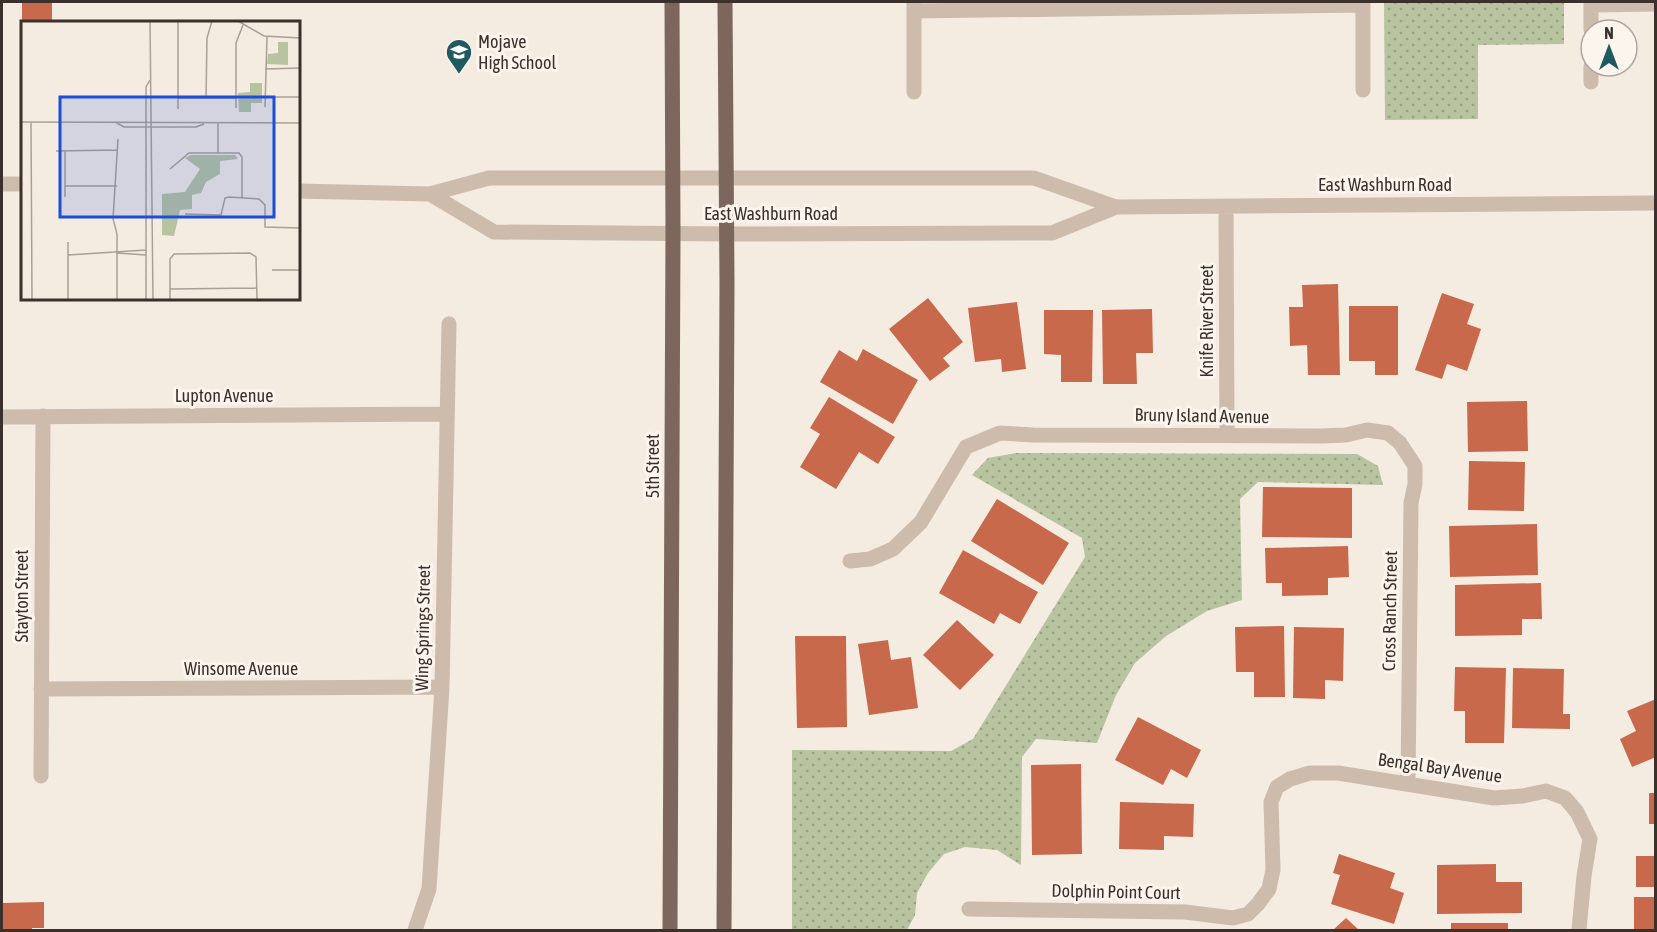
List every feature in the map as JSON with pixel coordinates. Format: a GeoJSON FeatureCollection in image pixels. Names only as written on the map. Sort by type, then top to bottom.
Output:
{"type":"FeatureCollection","features":[{"type":"Feature","properties":{"kind":"main road","name":"5th Street"},"geometry":{"type":"LineString","coordinates":[[670,930],[672,2]]}},
{"type":"Feature","properties":{"kind":"main road"},"geometry":{"type":"LineString","coordinates":[[724,930],[727,234],[725,2]]}},
{"type":"Feature","properties":{"kind":"street"},"geometry":{"type":"LineString","coordinates":[[914,92],[914,6],[1136,4],[1363,3],[1363,90]]}},
{"type":"Feature","properties":{"kind":"street"},"geometry":{"type":"LineString","coordinates":[[1591,3],[1656,4]]}},
{"type":"Feature","properties":{"kind":"street","name":"East Washburn Road"},"geometry":{"type":"LineString","coordinates":[[300,191],[430,194],[489,178],[1034,178],[1116,207],[1656,203]]}},
{"type":"Feature","properties":{"kind":"street"},"geometry":{"type":"LineString","coordinates":[[2,184],[21,184]]}},
{"type":"Feature","properties":{"kind":"street","name":"East Washburn Road"},"geometry":{"type":"LineString","coordinates":[[430,194],[494,232],[1052,234],[1116,207]]}},
{"type":"Feature","properties":{"kind":"street","name":"Knife River Street"},"geometry":{"type":"LineString","coordinates":[[1226,206],[1227,435]]}},
{"type":"Feature","properties":{"kind":"street","name":"Wing Springs Street"},"geometry":{"type":"LineString","coordinates":[[415,930],[429,889],[442,687],[449,324]]}},
{"type":"Feature","properties":{"kind":"street","name":"Lupton Avenue"},"geometry":{"type":"LineString","coordinates":[[2,417],[447,414]]}},
{"type":"Feature","properties":{"kind":"street","name":"Stayton Street"},"geometry":{"type":"LineString","coordinates":[[41,776],[43,416]]}},
{"type":"Feature","properties":{"kind":"street","name":"Bruny Island Avenue"},"geometry":{"type":"LineString","coordinates":[[850,561],[870,559],[893,549],[921,522],[966,447],[1000,433],[1321,436],[1346,435],[1367,430],[1388,433],[1400,443]]}},
{"type":"Feature","properties":{"kind":"street","name":"Cross Ranch Street"},"geometry":{"type":"LineString","coordinates":[[1400,443],[1415,466],[1415,484],[1411,503],[1408,784]]}},
{"type":"Feature","properties":{"kind":"street","name":"Winsome Avenue"},"geometry":{"type":"LineString","coordinates":[[41,689],[442,687]]}},
{"type":"Feature","properties":{"kind":"street","name":"Bengal Bay Avenue"},"geometry":{"type":"LineString","coordinates":[[1258,904],[1269,889],[1273,870],[1271,802],[1277,787],[1290,779],[1310,773],[1338,773],[1494,798],[1523,796],[1546,791],[1565,798],[1577,812],[1590,839],[1579,930]]}},
{"type":"Feature","properties":{"kind":"street","name":"Dolphin Point Court"},"geometry":{"type":"LineString","coordinates":[[969,909],[1185,912],[1233,918],[1248,914],[1258,904]]}},
{"type":"Feature","properties":{"kind":"green space"},"geometry":{"type":"Polygon","coordinates":[[[1384,2],[1564,2],[1564,44],[1478,45],[1478,119],[1385,120],[1384,2]]]}},
{"type":"Feature","properties":{"kind":"green space"},"geometry":{"type":"Polygon","coordinates":[[[1016,453],[1357,454],[1378,466],[1383,485],[1258,482],[1240,499],[1242,600],[1207,611],[1166,636],[1135,663],[1116,695],[1097,743],[1036,739],[1022,757],[1021,865],[997,850],[965,847],[944,854],[928,873],[917,893],[915,915],[907,930],[792,930],[792,750],[951,751],[973,739],[1085,557],[1082,538],[972,475],[988,458],[1016,453]]]}},
{"type":"Feature","properties":{"kind":"building"},"geometry":{"type":"Polygon","coordinates":[[[22,2],[52,2],[52,21],[22,21],[22,2]]]}},
{"type":"Feature","properties":{"kind":"building"},"geometry":{"type":"Polygon","coordinates":[[[1338,284],[1340,375],[1308,375],[1307,345],[1290,346],[1289,307],[1303,307],[1302,285],[1338,284]]]}},
{"type":"Feature","properties":{"kind":"building"},"geometry":{"type":"Polygon","coordinates":[[[1442,293],[1474,304],[1467,324],[1481,329],[1467,371],[1447,364],[1442,379],[1415,370],[1442,293]]]}},
{"type":"Feature","properties":{"kind":"building"},"geometry":{"type":"Polygon","coordinates":[[[928,298],[963,342],[943,358],[950,366],[930,381],[889,329],[928,298]]]}},
{"type":"Feature","properties":{"kind":"building"},"geometry":{"type":"Polygon","coordinates":[[[1017,302],[1026,369],[1002,372],[1001,359],[975,362],[968,308],[1017,302]]]}},
{"type":"Feature","properties":{"kind":"building"},"geometry":{"type":"Polygon","coordinates":[[[1349,306],[1398,306],[1398,375],[1375,375],[1375,361],[1349,361],[1349,306]]]}},
{"type":"Feature","properties":{"kind":"building"},"geometry":{"type":"Polygon","coordinates":[[[1152,309],[1153,353],[1136,353],[1137,384],[1103,384],[1102,310],[1152,309]]]}},
{"type":"Feature","properties":{"kind":"building"},"geometry":{"type":"Polygon","coordinates":[[[1044,310],[1093,310],[1092,382],[1061,382],[1061,355],[1044,354],[1044,310]]]}},
{"type":"Feature","properties":{"kind":"building"},"geometry":{"type":"Polygon","coordinates":[[[863,349],[918,380],[893,424],[820,382],[839,350],[857,361],[863,349]]]}},
{"type":"Feature","properties":{"kind":"building"},"geometry":{"type":"Polygon","coordinates":[[[829,397],[895,437],[878,464],[859,452],[836,489],[800,467],[820,434],[810,428],[829,397]]]}},
{"type":"Feature","properties":{"kind":"building"},"geometry":{"type":"Polygon","coordinates":[[[1527,401],[1528,451],[1468,452],[1467,402],[1527,401]]]}},
{"type":"Feature","properties":{"kind":"building"},"geometry":{"type":"Polygon","coordinates":[[[1469,461],[1525,462],[1524,511],[1468,510],[1469,461]]]}},
{"type":"Feature","properties":{"kind":"building"},"geometry":{"type":"Polygon","coordinates":[[[1263,487],[1352,488],[1352,538],[1262,537],[1263,487]]]}},
{"type":"Feature","properties":{"kind":"building"},"geometry":{"type":"Polygon","coordinates":[[[997,499],[1069,543],[1043,585],[971,541],[997,499]]]}},
{"type":"Feature","properties":{"kind":"building"},"geometry":{"type":"Polygon","coordinates":[[[1537,524],[1538,575],[1450,577],[1449,526],[1537,524]]]}},
{"type":"Feature","properties":{"kind":"building"},"geometry":{"type":"Polygon","coordinates":[[[1348,546],[1349,577],[1328,578],[1328,595],[1282,596],[1282,583],[1266,583],[1265,548],[1348,546]]]}},
{"type":"Feature","properties":{"kind":"building"},"geometry":{"type":"Polygon","coordinates":[[[963,550],[1038,592],[1020,624],[1000,613],[994,624],[939,593],[963,550]]]}},
{"type":"Feature","properties":{"kind":"building"},"geometry":{"type":"Polygon","coordinates":[[[1541,583],[1542,619],[1522,619],[1522,635],[1455,636],[1455,585],[1541,583]]]}},
{"type":"Feature","properties":{"kind":"building"},"geometry":{"type":"Polygon","coordinates":[[[957,620],[994,655],[960,690],[923,655],[957,620]]]}},
{"type":"Feature","properties":{"kind":"building"},"geometry":{"type":"Polygon","coordinates":[[[1284,626],[1285,697],[1254,697],[1254,672],[1236,672],[1235,627],[1284,626]]]}},
{"type":"Feature","properties":{"kind":"building"},"geometry":{"type":"Polygon","coordinates":[[[1294,627],[1344,628],[1343,681],[1325,680],[1325,699],[1293,698],[1294,627]]]}},
{"type":"Feature","properties":{"kind":"building"},"geometry":{"type":"Polygon","coordinates":[[[795,636],[846,636],[847,727],[797,728],[795,636]]]}},
{"type":"Feature","properties":{"kind":"building"},"geometry":{"type":"Polygon","coordinates":[[[888,640],[891,660],[911,657],[918,708],[869,715],[858,644],[888,640]]]}},
{"type":"Feature","properties":{"kind":"building"},"geometry":{"type":"Polygon","coordinates":[[[1455,667],[1506,668],[1504,743],[1465,743],[1465,711],[1454,711],[1455,667]]]}},
{"type":"Feature","properties":{"kind":"building"},"geometry":{"type":"Polygon","coordinates":[[[1513,668],[1564,669],[1563,714],[1570,714],[1570,729],[1512,728],[1513,668]]]}},
{"type":"Feature","properties":{"kind":"building"},"geometry":{"type":"Polygon","coordinates":[[[1656,699],[1656,757],[1632,767],[1620,739],[1636,731],[1627,711],[1656,699]]]}},
{"type":"Feature","properties":{"kind":"building"},"geometry":{"type":"Polygon","coordinates":[[[1138,717],[1201,750],[1187,778],[1171,769],[1163,785],[1115,760],[1138,717]]]}},
{"type":"Feature","properties":{"kind":"building"},"geometry":{"type":"Polygon","coordinates":[[[1081,764],[1082,854],[1032,855],[1031,765],[1081,764]]]}},
{"type":"Feature","properties":{"kind":"building"},"geometry":{"type":"Polygon","coordinates":[[[1649,793],[1656,793],[1656,824],[1649,824],[1649,793]]]}},
{"type":"Feature","properties":{"kind":"building"},"geometry":{"type":"Polygon","coordinates":[[[1120,802],[1194,804],[1193,837],[1164,836],[1164,850],[1119,849],[1120,802]]]}},
{"type":"Feature","properties":{"kind":"building"},"geometry":{"type":"Polygon","coordinates":[[[1339,854],[1395,873],[1390,888],[1404,893],[1394,924],[1331,904],[1340,875],[1333,873],[1339,854]]]}},
{"type":"Feature","properties":{"kind":"building"},"geometry":{"type":"Polygon","coordinates":[[[1636,856],[1656,856],[1656,887],[1636,887],[1636,856]]]}},
{"type":"Feature","properties":{"kind":"building"},"geometry":{"type":"Polygon","coordinates":[[[1496,864],[1496,882],[1522,882],[1522,913],[1437,914],[1437,865],[1496,864]]]}},
{"type":"Feature","properties":{"kind":"building"},"geometry":{"type":"Polygon","coordinates":[[[1634,897],[1656,897],[1656,929],[1634,930],[1634,897]]]}},
{"type":"Feature","properties":{"kind":"building"},"geometry":{"type":"Polygon","coordinates":[[[44,902],[44,928],[2,930],[2,903],[44,902]]]}},
{"type":"Feature","properties":{"kind":"building"},"geometry":{"type":"Polygon","coordinates":[[[1346,918],[1359,930],[1333,930],[1346,918]]]}},
{"type":"Feature","properties":{"kind":"building"},"geometry":{"type":"Polygon","coordinates":[[[1451,923],[1508,923],[1508,930],[1451,930],[1451,923]]]}},
{"type":"Feature","properties":{"kind":"place","name":"Mojave High School"},"geometry":{"type":"Point","coordinates":[459,75]}}]}
